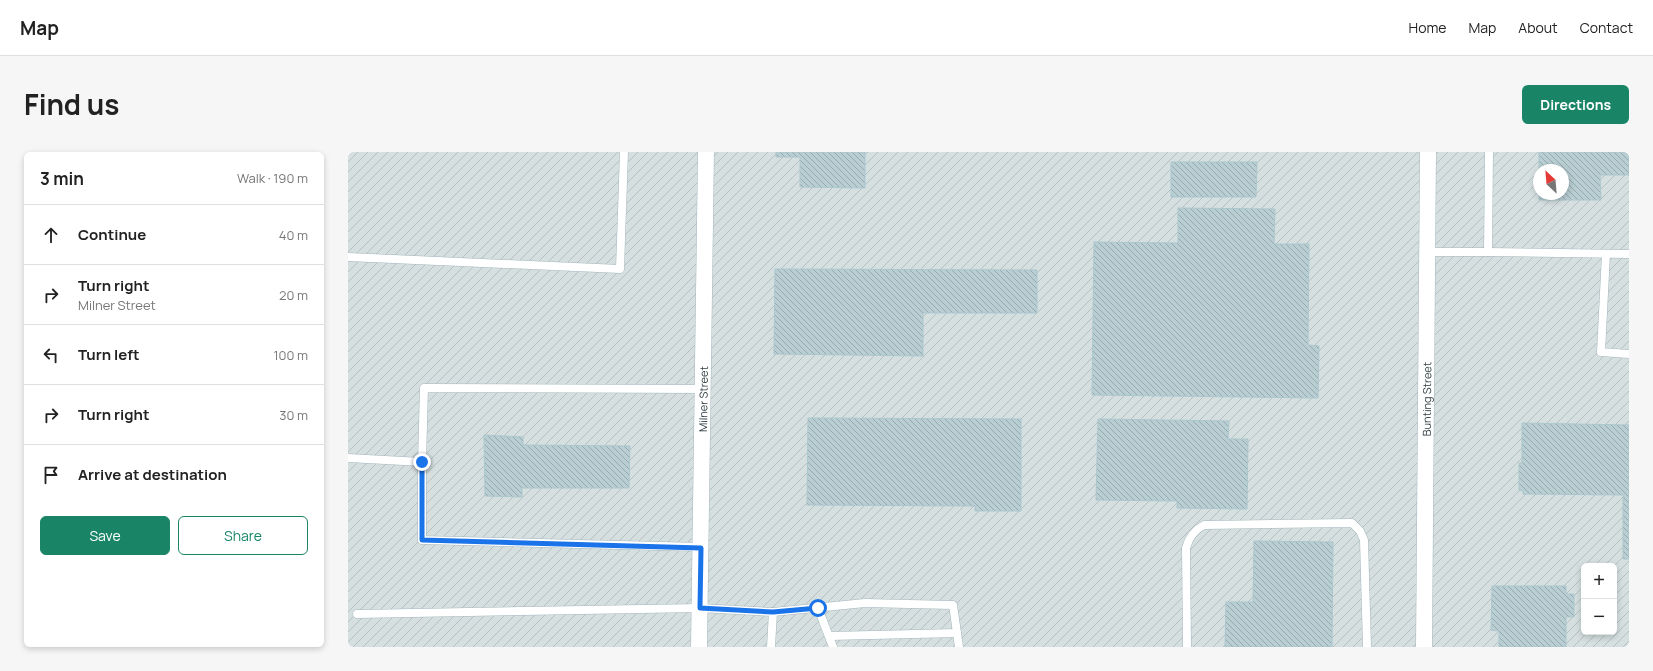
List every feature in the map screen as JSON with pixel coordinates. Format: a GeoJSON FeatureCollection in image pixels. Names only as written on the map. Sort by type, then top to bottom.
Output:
{"type":"FeatureCollection","features":[{"type":"Feature","properties":{"kind":"street","name":"Milner Street"},"geometry":{"type":"LineString","coordinates":[[699,647],[706,152]]}},
{"type":"Feature","properties":{"kind":"street","name":"Bunting Street"},"geometry":{"type":"LineString","coordinates":[[1424,647],[1428,152]]}},
{"type":"Feature","properties":{"kind":"lane"},"geometry":{"type":"LineString","coordinates":[[348,257],[620,269],[624,152]]}},
{"type":"Feature","properties":{"kind":"lane"},"geometry":{"type":"LineString","coordinates":[[1488,252],[1489,152]]}},
{"type":"Feature","properties":{"kind":"lane"},"geometry":{"type":"LineString","coordinates":[[1428,252],[1629,254]]}},
{"type":"Feature","properties":{"kind":"lane"},"geometry":{"type":"LineString","coordinates":[[1606,254],[1602,352],[1629,354]]}},
{"type":"Feature","properties":{"kind":"lane"},"geometry":{"type":"LineString","coordinates":[[701,548],[422,540],[422,462],[424,388],[703,389]]}},
{"type":"Feature","properties":{"kind":"lane"},"geometry":{"type":"LineString","coordinates":[[348,458],[422,462]]}},
{"type":"Feature","properties":{"kind":"lane"},"geometry":{"type":"LineString","coordinates":[[1187,647],[1186,548],[1188,540],[1199,528],[1204,525],[1352,523],[1360,531],[1364,540],[1367,647]]}},
{"type":"Feature","properties":{"kind":"lane"},"geometry":{"type":"LineString","coordinates":[[357,614],[700,608],[773,612],[865,603],[953,605],[959,647]]}},
{"type":"Feature","properties":{"kind":"lane"},"geometry":{"type":"LineString","coordinates":[[818,608],[833,647]]}},
{"type":"Feature","properties":{"kind":"lane"},"geometry":{"type":"LineString","coordinates":[[771,647],[773,612]]}},
{"type":"Feature","properties":{"kind":"lane"},"geometry":{"type":"LineString","coordinates":[[830,636],[957,633]]}},
{"type":"Feature","properties":{"kind":"shaded area"},"geometry":{"type":"Polygon","coordinates":[[[348,152],[1629,152],[1629,647],[348,647],[348,152]]]}},
{"type":"Feature","properties":{"kind":"building"},"geometry":{"type":"Polygon","coordinates":[[[776,152],[865,152],[865,188],[800,187],[800,157],[776,157],[776,152]]]}},
{"type":"Feature","properties":{"kind":"building"},"geometry":{"type":"Polygon","coordinates":[[[1539,152],[1629,152],[1629,175],[1600,175],[1601,200],[1569,200],[1569,164],[1539,164],[1539,152]]]}},
{"type":"Feature","properties":{"kind":"building"},"geometry":{"type":"Polygon","coordinates":[[[1171,162],[1257,162],[1256,197],[1171,197],[1171,162]]]}},
{"type":"Feature","properties":{"kind":"building"},"geometry":{"type":"Polygon","coordinates":[[[1178,208],[1275,209],[1274,244],[1309,244],[1308,345],[1319,346],[1318,398],[1092,395],[1094,242],[1178,243],[1178,208]]]}},
{"type":"Feature","properties":{"kind":"building"},"geometry":{"type":"Polygon","coordinates":[[[775,269],[1037,270],[1037,313],[923,313],[923,356],[774,354],[775,269]]]}},
{"type":"Feature","properties":{"kind":"building"},"geometry":{"type":"Polygon","coordinates":[[[808,418],[1021,419],[1021,511],[975,511],[975,506],[807,505],[808,418]]]}},
{"type":"Feature","properties":{"kind":"building"},"geometry":{"type":"Polygon","coordinates":[[[1098,419],[1229,421],[1228,439],[1248,439],[1247,509],[1177,508],[1177,501],[1096,500],[1098,419]]]}},
{"type":"Feature","properties":{"kind":"building"},"geometry":{"type":"Polygon","coordinates":[[[1522,423],[1629,425],[1629,559],[1623,559],[1623,495],[1523,494],[1523,491],[1519,490],[1519,463],[1522,463],[1522,423]]]}},
{"type":"Feature","properties":{"kind":"building"},"geometry":{"type":"Polygon","coordinates":[[[484,435],[523,437],[523,445],[630,446],[629,488],[522,488],[522,497],[485,496],[484,435]]]}},
{"type":"Feature","properties":{"kind":"building"},"geometry":{"type":"Polygon","coordinates":[[[1254,541],[1333,542],[1332,647],[1225,647],[1226,602],[1253,602],[1254,541]]]}},
{"type":"Feature","properties":{"kind":"building"},"geometry":{"type":"Polygon","coordinates":[[[1492,586],[1566,586],[1566,594],[1574,594],[1574,617],[1566,617],[1566,647],[1499,647],[1499,631],[1491,630],[1492,586]]]}},
{"type":"Feature","properties":{"kind":"route"},"geometry":{"type":"LineString","coordinates":[[422,462],[422,540],[701,548],[700,608],[773,612],[818,608]]}}]}
